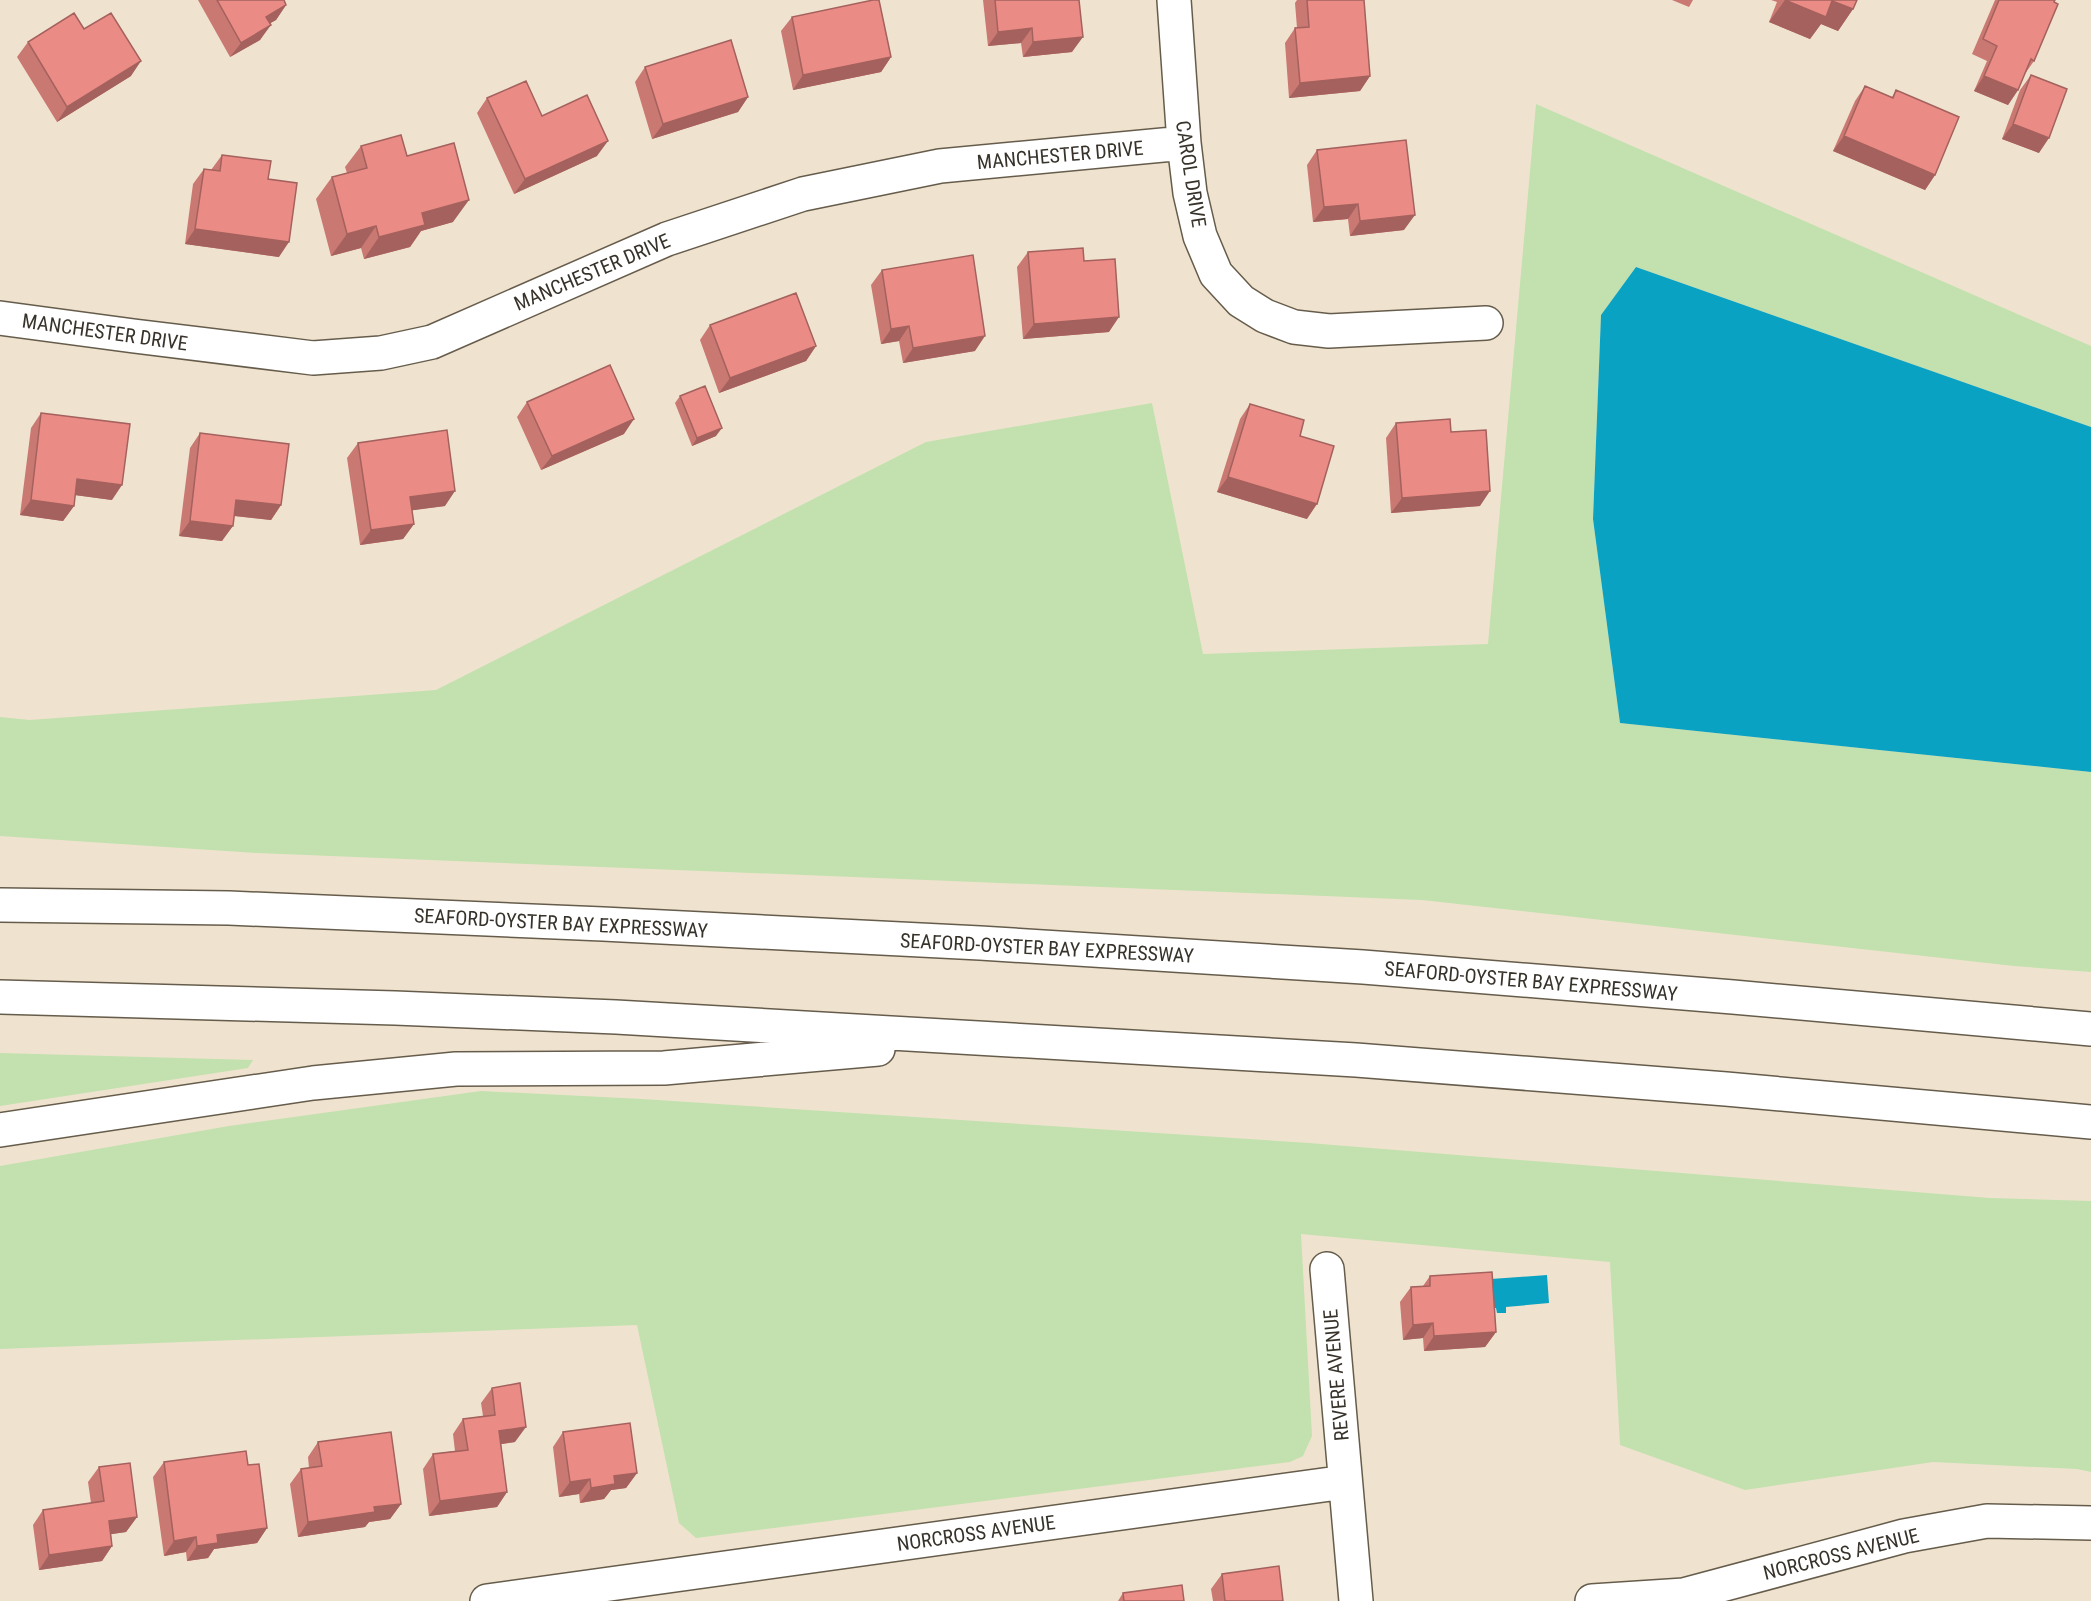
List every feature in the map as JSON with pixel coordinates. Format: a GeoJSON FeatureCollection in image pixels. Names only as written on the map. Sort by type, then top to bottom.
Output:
{"type":"FeatureCollection","features":[{"type":"Feature","properties":{"kind":"main road","name":"CAROL DRIVE"},"geometry":{"type":"LineString","coordinates":[[1174,0],[1184,143],[1190,193],[1200,236],[1216,274],[1241,301],[1265,316],[1294,327],[1329,331],[1486,323]]}},
{"type":"Feature","properties":{"kind":"main road","name":"MANCHESTER DRIVE"},"geometry":{"type":"LineString","coordinates":[[0,318],[313,358],[381,353],[432,342],[667,239],[804,194],[940,166],[1184,143]]}},
{"type":"Feature","properties":{"kind":"main road","name":"SEAFORD-OYSTER BAY EXPRESSWAY"},"geometry":{"type":"LineString","coordinates":[[0,905],[264,910],[980,943],[1375,968],[2091,1029]]}},
{"type":"Feature","properties":{"kind":"main road"},"geometry":{"type":"LineString","coordinates":[[0,997],[395,1008],[604,1017],[1356,1060],[1714,1088],[2091,1122]]}},
{"type":"Feature","properties":{"kind":"main road"},"geometry":{"type":"LineString","coordinates":[[0,1130],[313,1083],[456,1069],[664,1068],[995,1039]]}},
{"type":"Feature","properties":{"kind":"main road","name":"REVERE AVENUE"},"geometry":{"type":"LineString","coordinates":[[1327,1269],[1345,1482]]}},
{"type":"Feature","properties":{"kind":"main road"},"geometry":{"type":"LineString","coordinates":[[1345,1482],[1356,1601]]}},
{"type":"Feature","properties":{"kind":"main road","name":"NORCROSS AVENUE"},"geometry":{"type":"LineString","coordinates":[[487,1601],[1345,1482]]}},
{"type":"Feature","properties":{"kind":"main road","name":"NORCROSS AVENUE"},"geometry":{"type":"LineString","coordinates":[[1592,1601],[1684,1595],[1904,1536],[1988,1521],[2091,1523]]}},
{"type":"Feature","properties":{"kind":"green space"},"geometry":{"type":"Polygon","coordinates":[[[1536,104],[2091,346],[2091,427],[1636,267],[1601,315],[1593,519],[1620,723],[2091,772],[2091,972],[2014,966],[1422,900],[257,853],[0,836],[0,717],[30,720],[436,690],[926,442],[1152,403],[1203,654],[1488,644],[1536,104]]]}},
{"type":"Feature","properties":{"kind":"green space"},"geometry":{"type":"Polygon","coordinates":[[[0,1053],[253,1060],[248,1068],[0,1106],[0,1053]]]}},
{"type":"Feature","properties":{"kind":"green space"},"geometry":{"type":"Polygon","coordinates":[[[481,1091],[642,1099],[1309,1143],[1990,1198],[2091,1201],[2091,1472],[2077,1469],[1933,1462],[1745,1490],[1620,1445],[1610,1262],[1301,1234],[1312,1436],[1303,1456],[1290,1462],[696,1538],[679,1523],[637,1325],[0,1349],[0,1166],[229,1126],[481,1091]]]}},
{"type":"Feature","properties":{"kind":"water"},"geometry":{"type":"Polygon","coordinates":[[[1636,267],[2091,427],[2091,772],[1620,723],[1593,519],[1601,315],[1636,267]]]}},
{"type":"Feature","properties":{"kind":"water"},"geometry":{"type":"Polygon","coordinates":[[[1547,1275],[1549,1303],[1506,1307],[1506,1313],[1497,1313],[1496,1308],[1493,1308],[1491,1279],[1547,1275]]]}},
{"type":"Feature","properties":{"kind":"building"},"geometry":{"type":"Polygon","coordinates":[[[217,0],[284,0],[286,5],[266,17],[271,25],[241,43],[217,0]]]}},
{"type":"Feature","properties":{"kind":"building"},"geometry":{"type":"Polygon","coordinates":[[[879,0],[891,57],[803,75],[792,17],[879,0]]]}},
{"type":"Feature","properties":{"kind":"building"},"geometry":{"type":"Polygon","coordinates":[[[995,0],[1079,0],[1083,37],[1033,42],[1032,28],[998,32],[995,0]]]}},
{"type":"Feature","properties":{"kind":"building"},"geometry":{"type":"Polygon","coordinates":[[[1307,0],[1364,0],[1370,76],[1300,83],[1295,28],[1309,27],[1307,0]]]}},
{"type":"Feature","properties":{"kind":"building"},"geometry":{"type":"Polygon","coordinates":[[[1785,0],[1857,0],[1853,9],[1832,1],[1826,17],[1785,0]]]}},
{"type":"Feature","properties":{"kind":"building"},"geometry":{"type":"Polygon","coordinates":[[[1999,0],[2055,0],[2054,2],[2058,4],[2034,61],[2031,59],[2018,90],[1984,76],[1997,46],[1983,39],[1999,0]]]}},
{"type":"Feature","properties":{"kind":"building"},"geometry":{"type":"Polygon","coordinates":[[[74,13],[84,29],[111,13],[141,61],[67,107],[28,42],[74,13]]]}},
{"type":"Feature","properties":{"kind":"building"},"geometry":{"type":"Polygon","coordinates":[[[731,40],[748,97],[663,124],[645,67],[731,40]]]}},
{"type":"Feature","properties":{"kind":"building"},"geometry":{"type":"Polygon","coordinates":[[[2031,75],[2067,89],[2049,138],[2013,124],[2031,75]]]}},
{"type":"Feature","properties":{"kind":"building"},"geometry":{"type":"Polygon","coordinates":[[[526,81],[542,116],[587,95],[608,141],[525,179],[487,98],[526,81]]]}},
{"type":"Feature","properties":{"kind":"building"},"geometry":{"type":"Polygon","coordinates":[[[1865,86],[1893,98],[1896,90],[1959,117],[1935,175],[1844,136],[1865,86]]]}},
{"type":"Feature","properties":{"kind":"building"},"geometry":{"type":"Polygon","coordinates":[[[401,135],[407,156],[454,143],[469,200],[422,213],[425,225],[379,237],[376,226],[347,234],[332,177],[367,168],[361,146],[401,135]]]}},
{"type":"Feature","properties":{"kind":"building"},"geometry":{"type":"Polygon","coordinates":[[[1406,140],[1415,215],[1360,221],[1358,204],[1324,207],[1317,150],[1406,140]]]}},
{"type":"Feature","properties":{"kind":"building"},"geometry":{"type":"Polygon","coordinates":[[[222,155],[271,161],[268,179],[297,183],[289,242],[195,229],[204,169],[220,171],[222,155]]]}},
{"type":"Feature","properties":{"kind":"building"},"geometry":{"type":"Polygon","coordinates":[[[1083,248],[1084,261],[1115,259],[1119,317],[1034,324],[1028,252],[1083,248]]]}},
{"type":"Feature","properties":{"kind":"building"},"geometry":{"type":"Polygon","coordinates":[[[973,255],[985,336],[913,348],[909,326],[891,329],[882,270],[973,255]]]}},
{"type":"Feature","properties":{"kind":"building"},"geometry":{"type":"Polygon","coordinates":[[[796,293],[816,346],[730,378],[710,325],[796,293]]]}},
{"type":"Feature","properties":{"kind":"building"},"geometry":{"type":"Polygon","coordinates":[[[610,365],[634,419],[552,456],[527,402],[610,365]]]}},
{"type":"Feature","properties":{"kind":"building"},"geometry":{"type":"Polygon","coordinates":[[[705,386],[722,428],[697,438],[680,396],[705,386]]]}},
{"type":"Feature","properties":{"kind":"building"},"geometry":{"type":"Polygon","coordinates":[[[1250,404],[1304,420],[1300,436],[1334,446],[1317,504],[1228,477],[1250,404]]]}},
{"type":"Feature","properties":{"kind":"building"},"geometry":{"type":"Polygon","coordinates":[[[41,413],[130,424],[122,485],[77,479],[74,506],[31,500],[41,413]]]}},
{"type":"Feature","properties":{"kind":"building"},"geometry":{"type":"Polygon","coordinates":[[[1450,419],[1451,432],[1486,430],[1490,491],[1402,498],[1396,423],[1450,419]]]}},
{"type":"Feature","properties":{"kind":"building"},"geometry":{"type":"Polygon","coordinates":[[[447,430],[455,491],[410,497],[414,524],[371,530],[358,443],[447,430]]]}},
{"type":"Feature","properties":{"kind":"building"},"geometry":{"type":"Polygon","coordinates":[[[200,433],[289,444],[281,505],[236,500],[233,526],[190,521],[200,433]]]}},
{"type":"Feature","properties":{"kind":"building"},"geometry":{"type":"Polygon","coordinates":[[[1492,1272],[1496,1332],[1434,1336],[1433,1323],[1413,1325],[1411,1287],[1430,1286],[1430,1276],[1492,1272]]]}},
{"type":"Feature","properties":{"kind":"building"},"geometry":{"type":"Polygon","coordinates":[[[520,1383],[526,1427],[499,1431],[507,1492],[440,1501],[433,1454],[468,1450],[463,1419],[495,1415],[492,1388],[520,1383]]]}},
{"type":"Feature","properties":{"kind":"building"},"geometry":{"type":"Polygon","coordinates":[[[630,1423],[637,1473],[614,1476],[615,1484],[591,1488],[590,1479],[570,1482],[563,1432],[630,1423]]]}},
{"type":"Feature","properties":{"kind":"building"},"geometry":{"type":"Polygon","coordinates":[[[391,1432],[401,1504],[374,1507],[375,1512],[308,1522],[301,1469],[322,1466],[318,1442],[391,1432]]]}},
{"type":"Feature","properties":{"kind":"building"},"geometry":{"type":"Polygon","coordinates":[[[246,1451],[248,1465],[259,1464],[267,1528],[217,1535],[218,1543],[197,1546],[196,1537],[174,1541],[164,1462],[246,1451]]]}},
{"type":"Feature","properties":{"kind":"building"},"geometry":{"type":"Polygon","coordinates":[[[130,1463],[137,1517],[109,1521],[112,1546],[49,1555],[43,1510],[104,1501],[99,1467],[130,1463]]]}},
{"type":"Feature","properties":{"kind":"building"},"geometry":{"type":"Polygon","coordinates":[[[1279,1566],[1283,1601],[1225,1601],[1222,1574],[1279,1566]]]}},
{"type":"Feature","properties":{"kind":"building"},"geometry":{"type":"Polygon","coordinates":[[[1182,1585],[1184,1601],[1124,1601],[1123,1593],[1182,1585]]]}}]}
